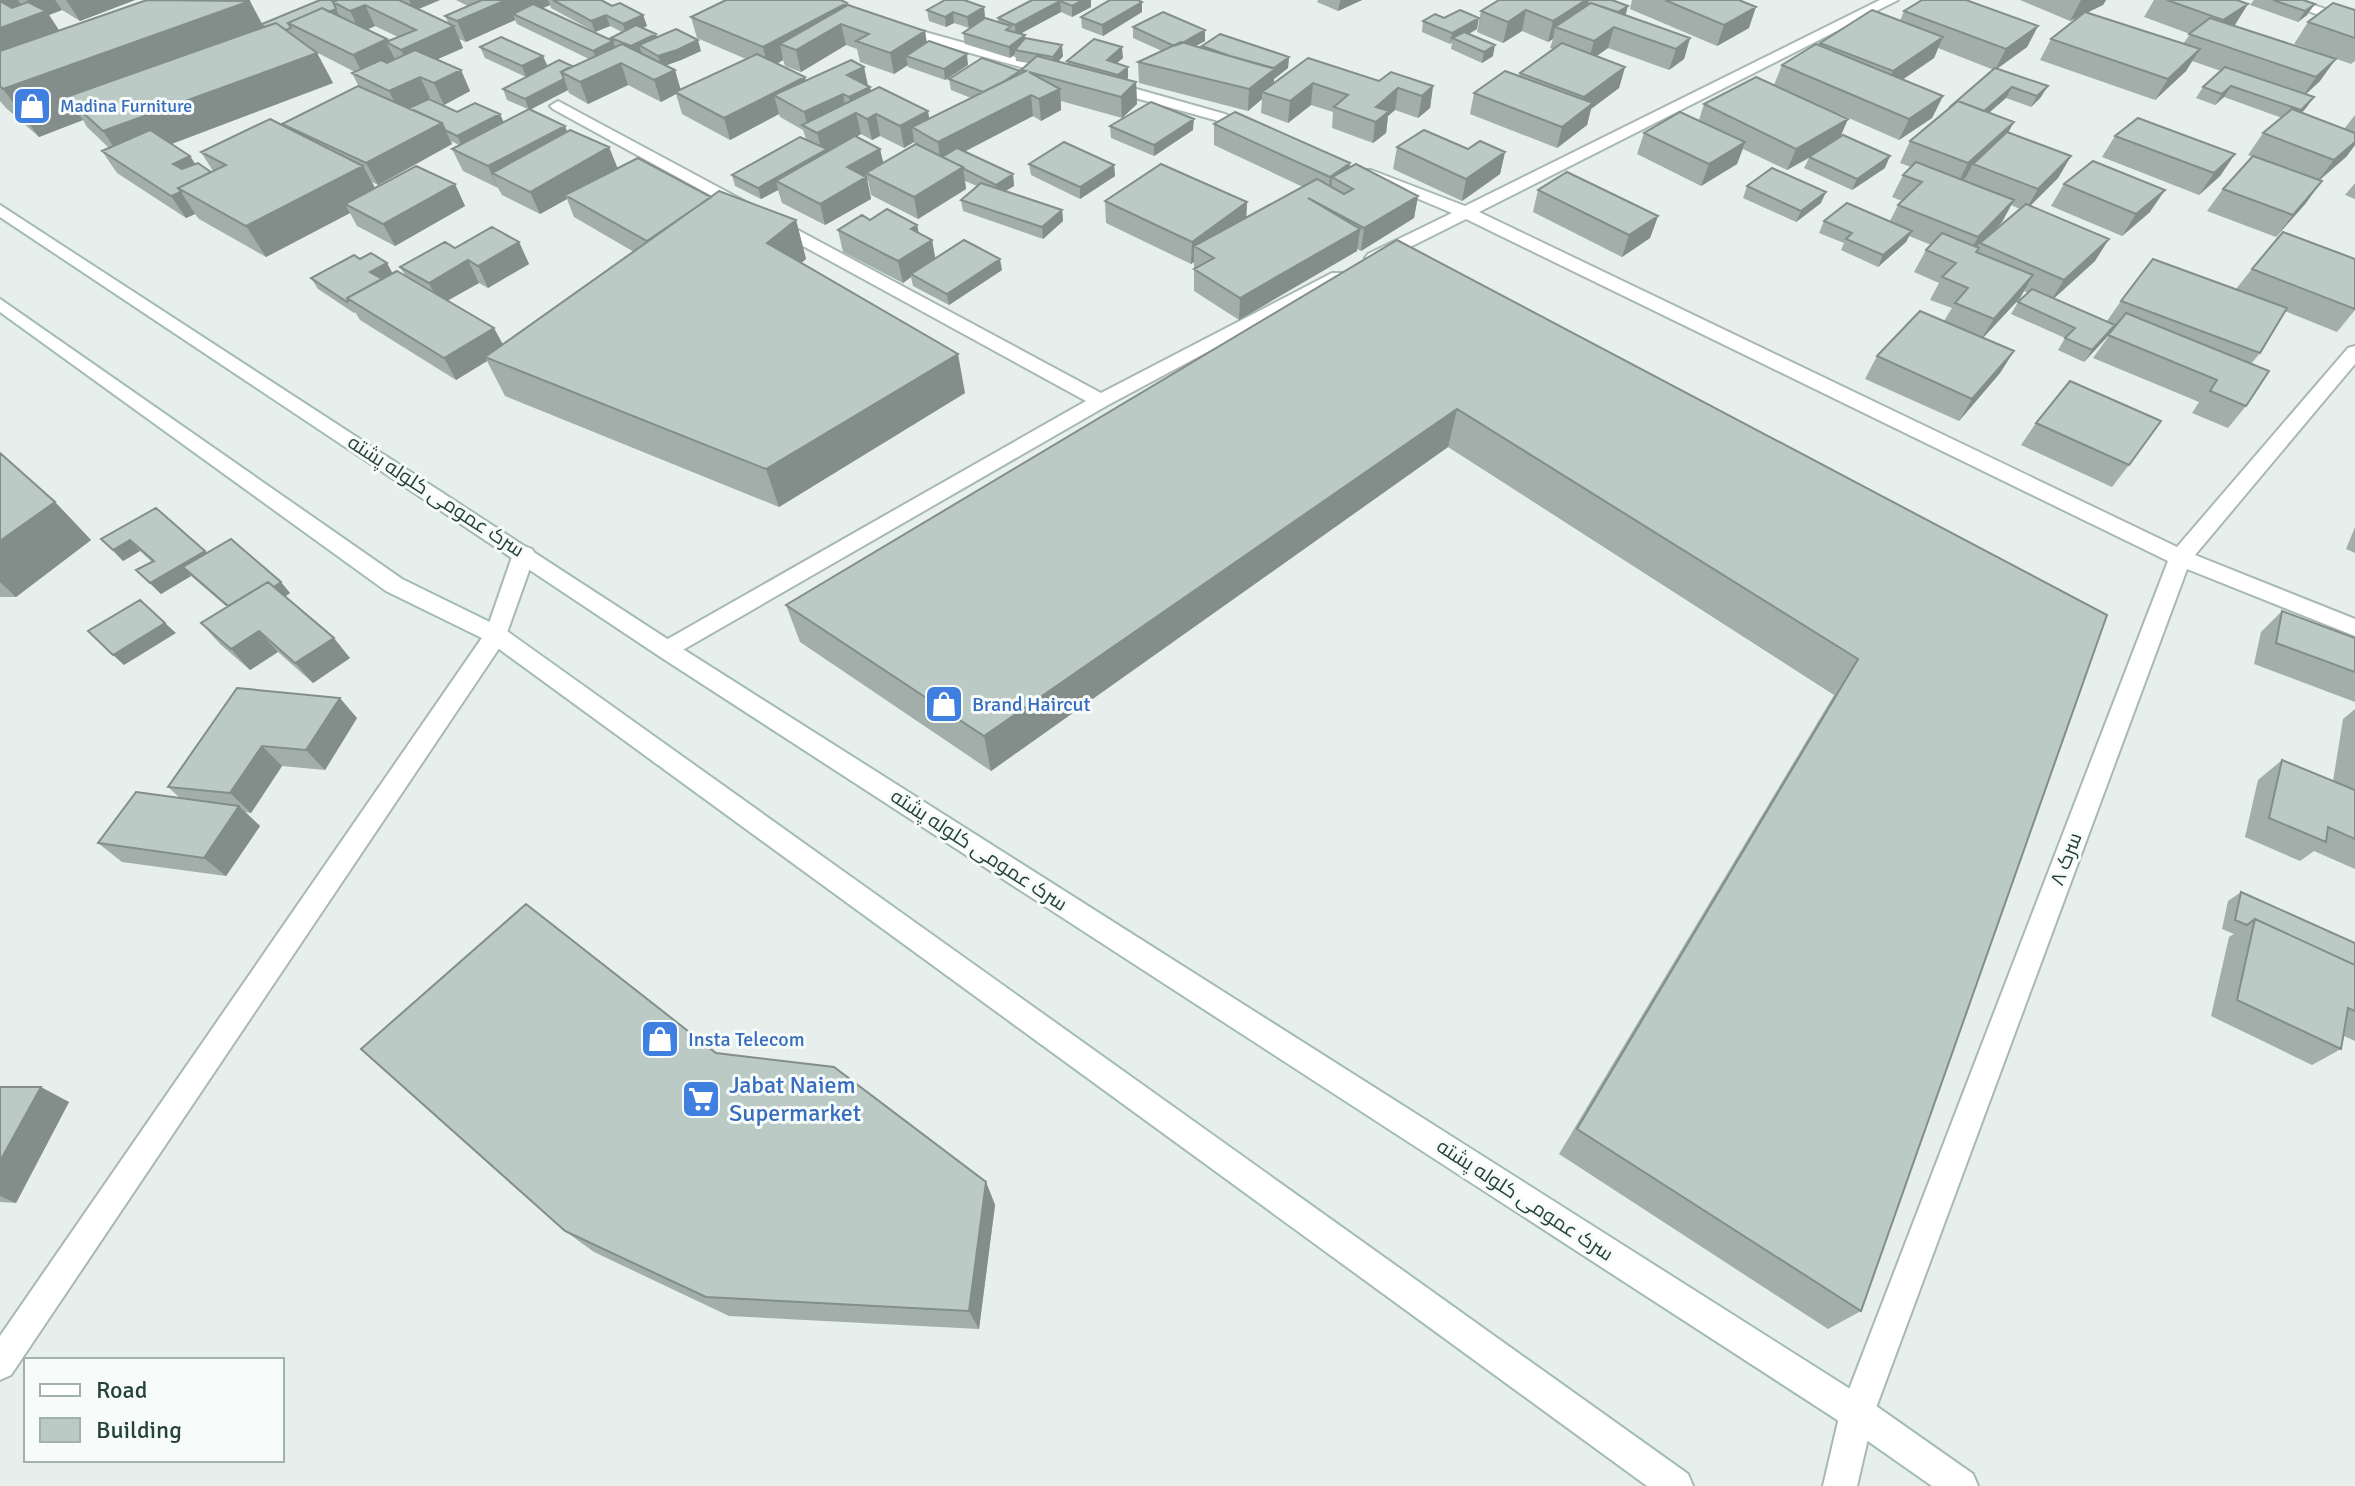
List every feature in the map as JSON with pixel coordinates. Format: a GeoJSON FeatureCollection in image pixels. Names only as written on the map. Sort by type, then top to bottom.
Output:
{"type":"FeatureCollection","features":[{"type":"Feature","properties":{"kind":"street"},"geometry":{"type":"LineString","coordinates":[[667,650],[1101,401],[1463,211],[1891,0]]}},
{"type":"Feature","properties":{"kind":"street"},"geometry":{"type":"LineString","coordinates":[[2285,0],[2355,24]]}},
{"type":"Feature","properties":{"kind":"street"},"geometry":{"type":"LineString","coordinates":[[878,23],[1220,117],[1263,134]]}},
{"type":"Feature","properties":{"kind":"street"},"geometry":{"type":"LineString","coordinates":[[558,106],[1101,401]]}},
{"type":"Feature","properties":{"kind":"street"},"geometry":{"type":"LineString","coordinates":[[1349,167],[1463,211],[2180,558],[2355,628]]}},
{"type":"Feature","properties":{"kind":"street","name":"سرک عمومی کلوله پشته"},"geometry":{"type":"LineString","coordinates":[[0,210],[667,650],[1857,1413],[1961,1486]]}},
{"type":"Feature","properties":{"kind":"street"},"geometry":{"type":"LineString","coordinates":[[0,304],[394,585],[496,635],[1676,1486]]}},
{"type":"Feature","properties":{"kind":"street","name":"سرک ۸"},"geometry":{"type":"LineString","coordinates":[[1840,1486],[1857,1413],[2180,558],[2355,352]]}},
{"type":"Feature","properties":{"kind":"street"},"geometry":{"type":"LineString","coordinates":[[0,1364],[496,635],[524,554]]}},
{"type":"Feature","properties":{"kind":"building"},"geometry":{"type":"Polygon","coordinates":[[[147,0],[250,1],[3,89],[0,86],[0,51],[147,0]]]}},
{"type":"Feature","properties":{"kind":"building"},"geometry":{"type":"Polygon","coordinates":[[[320,0],[338,0],[333,2],[336,9],[329,12],[322,8],[288,23],[291,28],[286,30],[276,23],[264,27],[262,24],[320,0]]]}},
{"type":"Feature","properties":{"kind":"building"},"geometry":{"type":"Polygon","coordinates":[[[399,0],[454,26],[401,50],[386,42],[416,30],[365,5],[350,11],[333,2],[399,0]]]}},
{"type":"Feature","properties":{"kind":"building"},"geometry":{"type":"Polygon","coordinates":[[[482,0],[506,0],[457,21],[445,16],[482,0]]]}},
{"type":"Feature","properties":{"kind":"building"},"geometry":{"type":"Polygon","coordinates":[[[553,0],[601,0],[612,6],[620,3],[643,15],[623,24],[606,15],[591,21],[553,0]]]}},
{"type":"Feature","properties":{"kind":"building"},"geometry":{"type":"Polygon","coordinates":[[[726,0],[841,0],[847,3],[763,47],[691,17],[726,0]]]}},
{"type":"Feature","properties":{"kind":"building"},"geometry":{"type":"Polygon","coordinates":[[[945,0],[964,0],[984,7],[967,17],[953,12],[945,17],[927,10],[945,0]]]}},
{"type":"Feature","properties":{"kind":"building"},"geometry":{"type":"Polygon","coordinates":[[[1032,0],[1083,0],[1072,6],[1060,1],[1015,25],[998,18],[1032,0]]]}},
{"type":"Feature","properties":{"kind":"building"},"geometry":{"type":"Polygon","coordinates":[[[1110,0],[1142,2],[1102,25],[1081,17],[1110,0]]]}},
{"type":"Feature","properties":{"kind":"building"},"geometry":{"type":"Polygon","coordinates":[[[1499,0],[1586,0],[1553,21],[1526,10],[1508,22],[1481,11],[1499,0]]]}},
{"type":"Feature","properties":{"kind":"building"},"geometry":{"type":"Polygon","coordinates":[[[1588,0],[1612,0],[1628,6],[1618,12],[1587,4],[1588,0]]]}},
{"type":"Feature","properties":{"kind":"building"},"geometry":{"type":"Polygon","coordinates":[[[1665,0],[1739,0],[1756,7],[1724,25],[1665,0]]]}},
{"type":"Feature","properties":{"kind":"building"},"geometry":{"type":"Polygon","coordinates":[[[1922,0],[1966,0],[2038,26],[2006,49],[1904,11],[1922,0]]]}},
{"type":"Feature","properties":{"kind":"building"},"geometry":{"type":"Polygon","coordinates":[[[2167,0],[2237,0],[2248,4],[2223,20],[2167,0]]]}},
{"type":"Feature","properties":{"kind":"building"},"geometry":{"type":"Polygon","coordinates":[[[2273,0],[2303,0],[2315,4],[2305,11],[2273,0]]]}},
{"type":"Feature","properties":{"kind":"building"},"geometry":{"type":"Polygon","coordinates":[[[0,1],[12,8],[28,2],[46,11],[0,28],[0,1]]]}},
{"type":"Feature","properties":{"kind":"building"},"geometry":{"type":"Polygon","coordinates":[[[1591,3],[1690,38],[1676,49],[1614,27],[1594,41],[1555,27],[1591,3]]]}},
{"type":"Feature","properties":{"kind":"building"},"geometry":{"type":"Polygon","coordinates":[[[2333,3],[2355,10],[2355,38],[2308,22],[2333,3]]]}},
{"type":"Feature","properties":{"kind":"building"},"geometry":{"type":"Polygon","coordinates":[[[533,4],[613,41],[593,51],[513,14],[533,4]]]}},
{"type":"Feature","properties":{"kind":"building"},"geometry":{"type":"Polygon","coordinates":[[[848,5],[925,31],[890,53],[856,41],[869,34],[841,24],[796,50],[780,44],[848,5]]]}},
{"type":"Feature","properties":{"kind":"building"},"geometry":{"type":"Polygon","coordinates":[[[322,8],[387,39],[353,55],[288,23],[322,8]]]}},
{"type":"Feature","properties":{"kind":"building"},"geometry":{"type":"Polygon","coordinates":[[[1460,10],[1479,18],[1452,33],[1423,21],[1435,14],[1444,18],[1460,10]]]}},
{"type":"Feature","properties":{"kind":"building"},"geometry":{"type":"Polygon","coordinates":[[[1872,10],[1943,37],[1893,71],[1820,43],[1872,10]]]}},
{"type":"Feature","properties":{"kind":"building"},"geometry":{"type":"Polygon","coordinates":[[[1163,12],[1205,30],[1174,46],[1133,27],[1163,12]]]}},
{"type":"Feature","properties":{"kind":"building"},"geometry":{"type":"Polygon","coordinates":[[[2085,12],[2200,49],[2168,79],[2051,39],[2085,12]]]}},
{"type":"Feature","properties":{"kind":"building"},"geometry":{"type":"Polygon","coordinates":[[[985,18],[1011,26],[1006,30],[1025,35],[1009,47],[963,33],[985,18]]]}},
{"type":"Feature","properties":{"kind":"building"},"geometry":{"type":"Polygon","coordinates":[[[2210,18],[2336,59],[2316,77],[2189,34],[2210,18]]]}},
{"type":"Feature","properties":{"kind":"building"},"geometry":{"type":"Polygon","coordinates":[[[276,23],[317,53],[103,131],[66,97],[276,23]]]}},
{"type":"Feature","properties":{"kind":"building"},"geometry":{"type":"Polygon","coordinates":[[[636,25],[656,34],[631,46],[611,38],[636,25]]]}},
{"type":"Feature","properties":{"kind":"building"},"geometry":{"type":"Polygon","coordinates":[[[676,29],[698,40],[658,56],[639,45],[676,29]]]}},
{"type":"Feature","properties":{"kind":"building"},"geometry":{"type":"Polygon","coordinates":[[[1464,32],[1495,45],[1484,52],[1452,38],[1464,32]]]}},
{"type":"Feature","properties":{"kind":"building"},"geometry":{"type":"Polygon","coordinates":[[[1220,34],[1289,57],[1274,68],[1202,46],[1220,34]]]}},
{"type":"Feature","properties":{"kind":"building"},"geometry":{"type":"Polygon","coordinates":[[[501,37],[543,56],[522,66],[480,47],[501,37]]]}},
{"type":"Feature","properties":{"kind":"building"},"geometry":{"type":"Polygon","coordinates":[[[1025,38],[1062,45],[1053,57],[1015,50],[1025,38]]]}},
{"type":"Feature","properties":{"kind":"building"},"geometry":{"type":"Polygon","coordinates":[[[1094,39],[1122,47],[1107,60],[1128,67],[1118,75],[1067,61],[1094,39]]]}},
{"type":"Feature","properties":{"kind":"building"},"geometry":{"type":"Polygon","coordinates":[[[929,41],[967,54],[944,69],[906,56],[929,41]]]}},
{"type":"Feature","properties":{"kind":"building"},"geometry":{"type":"Polygon","coordinates":[[[1181,42],[1275,69],[1249,89],[1138,62],[1181,42]]]}},
{"type":"Feature","properties":{"kind":"building"},"geometry":{"type":"Polygon","coordinates":[[[1562,43],[1625,67],[1584,97],[1520,73],[1562,43]]]}},
{"type":"Feature","properties":{"kind":"building"},"geometry":{"type":"Polygon","coordinates":[[[622,44],[675,70],[654,80],[621,63],[580,82],[561,72],[622,44]]]}},
{"type":"Feature","properties":{"kind":"building"},"geometry":{"type":"Polygon","coordinates":[[[1816,44],[1943,96],[1909,119],[1782,65],[1816,44]]]}},
{"type":"Feature","properties":{"kind":"building"},"geometry":{"type":"Polygon","coordinates":[[[415,50],[461,70],[434,83],[420,77],[389,91],[352,73],[381,60],[387,63],[415,50]]]}},
{"type":"Feature","properties":{"kind":"building"},"geometry":{"type":"Polygon","coordinates":[[[757,54],[805,77],[724,118],[675,92],[757,54]]]}},
{"type":"Feature","properties":{"kind":"building"},"geometry":{"type":"Polygon","coordinates":[[[1037,56],[1136,82],[1121,97],[1029,72],[1060,89],[1039,99],[1031,95],[938,142],[912,127],[1026,71],[1021,70],[1037,56]]]}},
{"type":"Feature","properties":{"kind":"building"},"geometry":{"type":"Polygon","coordinates":[[[982,58],[1020,71],[983,92],[949,79],[982,58]]]}},
{"type":"Feature","properties":{"kind":"building"},"geometry":{"type":"Polygon","coordinates":[[[1308,58],[1379,81],[1391,72],[1433,86],[1422,96],[1398,88],[1376,107],[1389,111],[1376,122],[1334,107],[1348,95],[1313,83],[1290,101],[1262,92],[1308,58]]]}},
{"type":"Feature","properties":{"kind":"building"},"geometry":{"type":"Polygon","coordinates":[[[559,60],[572,66],[561,72],[564,79],[525,99],[503,89],[559,60]]]}},
{"type":"Feature","properties":{"kind":"building"},"geometry":{"type":"Polygon","coordinates":[[[851,60],[864,67],[847,75],[870,87],[849,97],[843,94],[804,112],[774,95],[851,60]]]}},
{"type":"Feature","properties":{"kind":"building"},"geometry":{"type":"Polygon","coordinates":[[[2225,67],[2314,97],[2301,110],[2231,86],[2222,94],[2203,87],[2225,67]]]}},
{"type":"Feature","properties":{"kind":"building"},"geometry":{"type":"Polygon","coordinates":[[[1995,68],[2048,86],[2037,96],[2012,87],[1984,111],[1958,101],[1951,106],[1995,68]]]}},
{"type":"Feature","properties":{"kind":"building"},"geometry":{"type":"Polygon","coordinates":[[[1505,71],[1593,103],[1562,127],[1474,93],[1505,71]]]}},
{"type":"Feature","properties":{"kind":"building"},"geometry":{"type":"Polygon","coordinates":[[[1756,77],[1848,119],[1796,149],[1704,104],[1756,77]]]}},
{"type":"Feature","properties":{"kind":"building"},"geometry":{"type":"Polygon","coordinates":[[[358,86],[442,123],[366,163],[282,124],[358,86]]]}},
{"type":"Feature","properties":{"kind":"building"},"geometry":{"type":"Polygon","coordinates":[[[879,87],[928,111],[900,126],[876,114],[867,119],[856,113],[817,133],[802,125],[879,87]]]}},
{"type":"Feature","properties":{"kind":"building"},"geometry":{"type":"Polygon","coordinates":[[[429,99],[457,112],[475,103],[500,114],[457,136],[445,130],[442,123],[409,108],[429,99]]]}},
{"type":"Feature","properties":{"kind":"building"},"geometry":{"type":"Polygon","coordinates":[[[1958,101],[2014,122],[1968,163],[1910,141],[1958,101]]]}},
{"type":"Feature","properties":{"kind":"building"},"geometry":{"type":"Polygon","coordinates":[[[1151,102],[1194,119],[1154,145],[1110,126],[1151,102]]]}},
{"type":"Feature","properties":{"kind":"building"},"geometry":{"type":"Polygon","coordinates":[[[529,109],[565,126],[488,166],[452,149],[529,109]]]}},
{"type":"Feature","properties":{"kind":"building"},"geometry":{"type":"Polygon","coordinates":[[[2292,109],[2355,133],[2355,142],[2334,160],[2263,133],[2292,109]]]}},
{"type":"Feature","properties":{"kind":"building"},"geometry":{"type":"Polygon","coordinates":[[[1235,112],[1350,163],[1330,177],[1214,124],[1235,112]]]}},
{"type":"Feature","properties":{"kind":"building"},"geometry":{"type":"Polygon","coordinates":[[[1680,112],[1745,142],[1709,164],[1644,133],[1680,112]]]}},
{"type":"Feature","properties":{"kind":"building"},"geometry":{"type":"Polygon","coordinates":[[[2138,118],[2235,154],[2214,173],[2115,136],[2138,118]]]}},
{"type":"Feature","properties":{"kind":"building"},"geometry":{"type":"Polygon","coordinates":[[[270,119],[363,166],[246,226],[178,188],[226,165],[201,152],[270,119]]]}},
{"type":"Feature","properties":{"kind":"building"},"geometry":{"type":"Polygon","coordinates":[[[150,130],[190,156],[173,164],[182,169],[198,163],[211,172],[178,188],[181,192],[171,196],[102,151],[150,130]]]}},
{"type":"Feature","properties":{"kind":"building"},"geometry":{"type":"Polygon","coordinates":[[[570,130],[609,147],[530,192],[492,173],[570,130]]]}},
{"type":"Feature","properties":{"kind":"building"},"geometry":{"type":"Polygon","coordinates":[[[1424,130],[1468,149],[1480,141],[1505,152],[1466,179],[1397,147],[1424,130]]]}},
{"type":"Feature","properties":{"kind":"building"},"geometry":{"type":"Polygon","coordinates":[[[2007,132],[2071,156],[2038,189],[1973,164],[2007,132]]]}},
{"type":"Feature","properties":{"kind":"building"},"geometry":{"type":"Polygon","coordinates":[[[1843,135],[1890,156],[1857,179],[1809,157],[1843,135]]]}},
{"type":"Feature","properties":{"kind":"building"},"geometry":{"type":"Polygon","coordinates":[[[855,136],[880,149],[847,167],[866,177],[820,204],[776,181],[855,136]]]}},
{"type":"Feature","properties":{"kind":"building"},"geometry":{"type":"Polygon","coordinates":[[[800,137],[827,149],[758,188],[732,175],[800,137]]]}},
{"type":"Feature","properties":{"kind":"building"},"geometry":{"type":"Polygon","coordinates":[[[1064,142],[1114,165],[1080,187],[1029,164],[1064,142]]]}},
{"type":"Feature","properties":{"kind":"building"},"geometry":{"type":"Polygon","coordinates":[[[916,144],[963,167],[914,197],[866,173],[916,144]]]}},
{"type":"Feature","properties":{"kind":"building"},"geometry":{"type":"Polygon","coordinates":[[[957,148],[1013,174],[996,185],[942,157],[957,148]]]}},
{"type":"Feature","properties":{"kind":"building"},"geometry":{"type":"Polygon","coordinates":[[[2253,156],[2322,181],[2293,215],[2223,189],[2253,156]]]}},
{"type":"Feature","properties":{"kind":"building"},"geometry":{"type":"Polygon","coordinates":[[[638,158],[711,197],[647,241],[565,195],[638,158]]]}},
{"type":"Feature","properties":{"kind":"building"},"geometry":{"type":"Polygon","coordinates":[[[2093,161],[2165,190],[2136,214],[2064,184],[2093,161]]]}},
{"type":"Feature","properties":{"kind":"building"},"geometry":{"type":"Polygon","coordinates":[[[1916,162],[2014,200],[1978,237],[1898,205],[1922,182],[1903,175],[1916,162]]]}},
{"type":"Feature","properties":{"kind":"building"},"geometry":{"type":"Polygon","coordinates":[[[1161,164],[1247,202],[1192,242],[1105,201],[1161,164]]]}},
{"type":"Feature","properties":{"kind":"building"},"geometry":{"type":"Polygon","coordinates":[[[1356,164],[1418,196],[1364,228],[1308,198],[1360,229],[1240,298],[1194,269],[1214,258],[1194,246],[1317,179],[1344,194],[1353,189],[1332,177],[1356,164]]]}},
{"type":"Feature","properties":{"kind":"building"},"geometry":{"type":"Polygon","coordinates":[[[416,166],[455,184],[383,224],[345,204],[416,166]]]}},
{"type":"Feature","properties":{"kind":"building"},"geometry":{"type":"Polygon","coordinates":[[[1772,168],[1826,192],[1801,211],[1747,186],[1772,168]]]}},
{"type":"Feature","properties":{"kind":"building"},"geometry":{"type":"Polygon","coordinates":[[[1567,172],[1658,216],[1629,235],[1538,190],[1567,172]]]}},
{"type":"Feature","properties":{"kind":"building"},"geometry":{"type":"Polygon","coordinates":[[[981,183],[1062,210],[1042,227],[961,200],[981,183]]]}},
{"type":"Feature","properties":{"kind":"building"},"geometry":{"type":"Polygon","coordinates":[[[719,191],[796,220],[767,243],[958,354],[766,469],[485,357],[719,191]]]}},
{"type":"Feature","properties":{"kind":"building"},"geometry":{"type":"Polygon","coordinates":[[[1847,203],[1912,231],[1883,255],[1846,239],[1852,233],[1824,221],[1847,203]]]}},
{"type":"Feature","properties":{"kind":"building"},"geometry":{"type":"Polygon","coordinates":[[[2026,204],[2109,239],[2064,280],[1980,243],[2026,204]]]}},
{"type":"Feature","properties":{"kind":"building"},"geometry":{"type":"Polygon","coordinates":[[[887,209],[917,225],[911,229],[932,240],[898,261],[838,230],[862,215],[870,220],[887,209]]]}},
{"type":"Feature","properties":{"kind":"building"},"geometry":{"type":"Polygon","coordinates":[[[492,227],[519,242],[478,266],[468,260],[429,283],[400,267],[445,242],[455,248],[492,227]]]}},
{"type":"Feature","properties":{"kind":"building"},"geometry":{"type":"Polygon","coordinates":[[[2283,232],[2355,259],[2355,309],[2252,269],[2283,232]]]}},
{"type":"Feature","properties":{"kind":"building"},"geometry":{"type":"Polygon","coordinates":[[[1942,233],[1979,248],[1976,252],[2033,275],[1994,319],[1955,303],[1968,288],[1942,277],[1956,263],[1926,250],[1942,233]]]}},
{"type":"Feature","properties":{"kind":"building"},"geometry":{"type":"Polygon","coordinates":[[[964,240],[1000,259],[947,294],[911,274],[964,240]]]}},
{"type":"Feature","properties":{"kind":"building"},"geometry":{"type":"Polygon","coordinates":[[[1397,240],[2107,615],[1861,1311],[1577,1129],[1858,659],[1457,409],[984,736],[786,605],[1397,240]]]}},
{"type":"Feature","properties":{"kind":"building"},"geometry":{"type":"Polygon","coordinates":[[[371,253],[387,263],[370,272],[382,279],[347,298],[347,302],[311,278],[354,255],[360,259],[371,253]]]}},
{"type":"Feature","properties":{"kind":"building"},"geometry":{"type":"Polygon","coordinates":[[[2153,259],[2287,308],[2260,353],[2121,301],[2153,259]]]}},
{"type":"Feature","properties":{"kind":"building"},"geometry":{"type":"Polygon","coordinates":[[[397,271],[494,328],[444,358],[347,298],[397,271]]]}},
{"type":"Feature","properties":{"kind":"building"},"geometry":{"type":"Polygon","coordinates":[[[2032,289],[2115,325],[2092,350],[2065,338],[2075,328],[2018,302],[2032,289]]]}},
{"type":"Feature","properties":{"kind":"building"},"geometry":{"type":"Polygon","coordinates":[[[1920,311],[2014,351],[1972,399],[1877,356],[1920,311]]]}},
{"type":"Feature","properties":{"kind":"building"},"geometry":{"type":"Polygon","coordinates":[[[2126,313],[2269,371],[2246,406],[2210,391],[2217,380],[2108,335],[2126,313]]]}},
{"type":"Feature","properties":{"kind":"building"},"geometry":{"type":"Polygon","coordinates":[[[2070,381],[2161,421],[2129,465],[2036,423],[2070,381]]]}},
{"type":"Feature","properties":{"kind":"building"},"geometry":{"type":"Polygon","coordinates":[[[0,453],[55,502],[0,541],[0,453]]]}},
{"type":"Feature","properties":{"kind":"building"},"geometry":{"type":"Polygon","coordinates":[[[156,508],[205,551],[150,583],[136,570],[154,561],[130,540],[113,550],[101,539],[156,508]]]}},
{"type":"Feature","properties":{"kind":"building"},"geometry":{"type":"Polygon","coordinates":[[[231,539],[281,582],[274,587],[268,582],[228,606],[183,567],[231,539]]]}},
{"type":"Feature","properties":{"kind":"building"},"geometry":{"type":"Polygon","coordinates":[[[268,582],[334,638],[295,663],[259,631],[231,649],[201,623],[268,582]]]}},
{"type":"Feature","properties":{"kind":"building"},"geometry":{"type":"Polygon","coordinates":[[[140,600],[165,623],[113,655],[88,631],[140,600]]]}},
{"type":"Feature","properties":{"kind":"building"},"geometry":{"type":"Polygon","coordinates":[[[2282,611],[2355,638],[2355,672],[2276,643],[2282,611]]]}},
{"type":"Feature","properties":{"kind":"building"},"geometry":{"type":"Polygon","coordinates":[[[237,688],[340,698],[306,750],[262,746],[230,793],[168,787],[237,688]]]}},
{"type":"Feature","properties":{"kind":"building"},"geometry":{"type":"Polygon","coordinates":[[[2282,760],[2355,790],[2355,839],[2328,827],[2326,842],[2269,818],[2282,760]]]}},
{"type":"Feature","properties":{"kind":"building"},"geometry":{"type":"Polygon","coordinates":[[[136,792],[239,806],[204,858],[98,843],[136,792]]]}},
{"type":"Feature","properties":{"kind":"building"},"geometry":{"type":"Polygon","coordinates":[[[2241,892],[2355,943],[2355,965],[2255,919],[2247,925],[2235,920],[2241,892]]]}},
{"type":"Feature","properties":{"kind":"building"},"geometry":{"type":"Polygon","coordinates":[[[526,904],[716,1053],[834,1067],[986,1182],[969,1311],[706,1297],[565,1231],[361,1049],[526,904]]]}},
{"type":"Feature","properties":{"kind":"building"},"geometry":{"type":"Polygon","coordinates":[[[2255,919],[2355,965],[2355,1011],[2348,1008],[2341,1049],[2237,1000],[2255,919]]]}},
{"type":"Feature","properties":{"kind":"building"},"geometry":{"type":"Polygon","coordinates":[[[0,1087],[41,1087],[0,1161],[0,1087]]]}},
{"type":"Feature","properties":{"kind":"place","name":"Madina Furniture"},"geometry":{"type":"Point","coordinates":[32,106]}},
{"type":"Feature","properties":{"kind":"place","name":"Brand Haircut"},"geometry":{"type":"Point","coordinates":[944,704]}},
{"type":"Feature","properties":{"kind":"place","name":"Insta Telecom"},"geometry":{"type":"Point","coordinates":[660,1039]}},
{"type":"Feature","properties":{"kind":"place","name":"Jabat Naiem Supermarket"},"geometry":{"type":"Point","coordinates":[701,1099]}}]}
